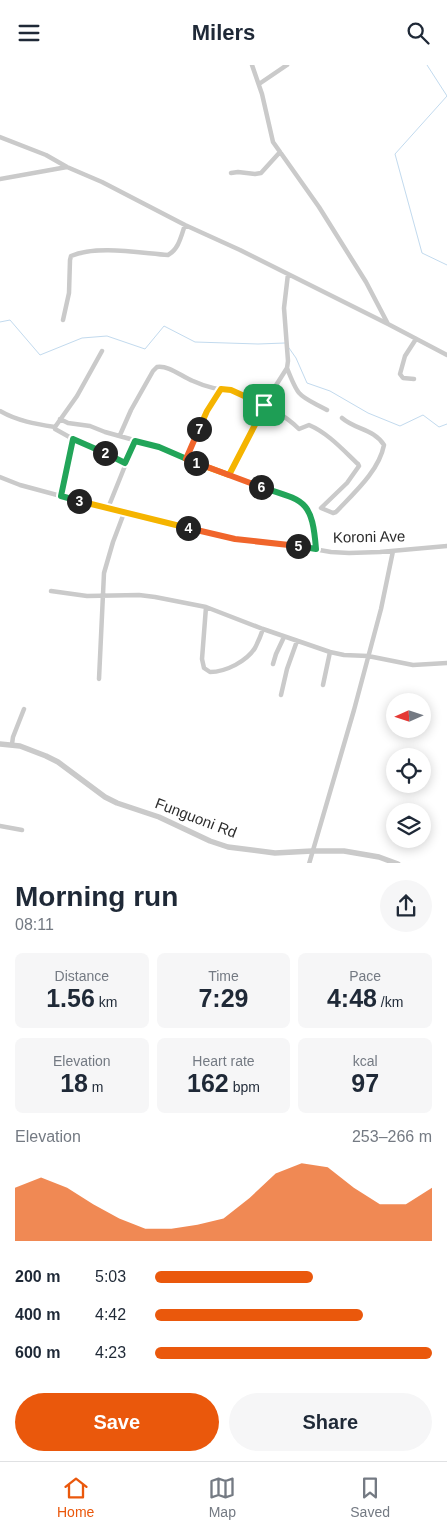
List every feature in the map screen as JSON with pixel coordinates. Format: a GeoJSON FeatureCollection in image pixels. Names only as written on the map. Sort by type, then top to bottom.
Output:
{"type":"FeatureCollection","features":[{"type":"Feature","properties":{"kind":"street"},"geometry":{"type":"LineString","coordinates":[[252,65],[262,93],[271,135],[280,152],[318,207],[366,283],[388,324]]}},
{"type":"Feature","properties":{"kind":"street"},"geometry":{"type":"LineString","coordinates":[[259,85],[287,65]]}},
{"type":"Feature","properties":{"kind":"street"},"geometry":{"type":"LineString","coordinates":[[0,137],[39,152],[185,225],[240,250],[447,355]]}},
{"type":"Feature","properties":{"kind":"street"},"geometry":{"type":"LineString","coordinates":[[231,173],[262,173],[280,152]]}},
{"type":"Feature","properties":{"kind":"street"},"geometry":{"type":"LineString","coordinates":[[0,179],[67,167]]}},
{"type":"Feature","properties":{"kind":"street"},"geometry":{"type":"LineString","coordinates":[[63,319],[69,293],[71,256],[103,251],[145,252],[168,255],[178,245],[185,225]]}},
{"type":"Feature","properties":{"kind":"street"},"geometry":{"type":"LineString","coordinates":[[229,475],[264,405],[287,368],[284,308],[288,274]]}},
{"type":"Feature","properties":{"kind":"street"},"geometry":{"type":"LineString","coordinates":[[414,379],[403,379],[400,374],[405,356],[416,339]]}},
{"type":"Feature","properties":{"kind":"street"},"geometry":{"type":"LineString","coordinates":[[55,427],[77,396],[102,351]]}},
{"type":"Feature","properties":{"kind":"street"},"geometry":{"type":"LineString","coordinates":[[120,435],[153,371],[157,367],[163,367],[194,382],[231,390],[284,415],[299,429],[309,425],[314,427],[335,442],[358,464],[359,466],[354,474],[321,508],[333,513],[370,475],[384,445],[372,433],[349,424],[342,418]]}},
{"type":"Feature","properties":{"kind":"street"},"geometry":{"type":"LineString","coordinates":[[287,368],[295,389],[301,396],[327,410]]}},
{"type":"Feature","properties":{"kind":"street"},"geometry":{"type":"LineString","coordinates":[[186,459],[207,411],[221,389]]}},
{"type":"Feature","properties":{"kind":"street"},"geometry":{"type":"LineString","coordinates":[[0,411],[16,419],[55,427],[73,439],[125,463]]}},
{"type":"Feature","properties":{"kind":"street"},"geometry":{"type":"LineString","coordinates":[[60,419],[71,424],[90,426],[159,447],[186,459],[299,500],[307,507],[310,515],[316,549]]}},
{"type":"Feature","properties":{"kind":"street"},"geometry":{"type":"LineString","coordinates":[[61,496],[73,439]]}},
{"type":"Feature","properties":{"kind":"street"},"geometry":{"type":"LineString","coordinates":[[108,508],[135,441]]}},
{"type":"Feature","properties":{"kind":"street","name":"Koroni Ave"},"geometry":{"type":"LineString","coordinates":[[0,477],[20,485],[124,513],[235,539],[331,552],[358,553],[447,545]]}},
{"type":"Feature","properties":{"kind":"street"},"geometry":{"type":"LineString","coordinates":[[99,679],[106,564],[124,513]]}},
{"type":"Feature","properties":{"kind":"street"},"geometry":{"type":"LineString","coordinates":[[309,863],[354,710],[381,609],[393,551]]}},
{"type":"Feature","properties":{"kind":"street"},"geometry":{"type":"LineString","coordinates":[[51,591],[84,596],[147,595],[206,607],[284,637],[330,652],[344,655],[368,656],[413,665],[447,663]]}},
{"type":"Feature","properties":{"kind":"street"},"geometry":{"type":"LineString","coordinates":[[206,607],[202,659],[204,668],[210,672],[228,668],[240,662],[255,648],[263,629]]}},
{"type":"Feature","properties":{"kind":"street"},"geometry":{"type":"LineString","coordinates":[[273,664],[284,637]]}},
{"type":"Feature","properties":{"kind":"street"},"geometry":{"type":"LineString","coordinates":[[281,695],[287,669],[297,641]]}},
{"type":"Feature","properties":{"kind":"street"},"geometry":{"type":"LineString","coordinates":[[323,685],[330,652]]}},
{"type":"Feature","properties":{"kind":"street"},"geometry":{"type":"LineString","coordinates":[[12,744],[24,709]]}},
{"type":"Feature","properties":{"kind":"street","name":"Funguoni Rd"},"geometry":{"type":"LineString","coordinates":[[0,743],[12,744],[58,762],[105,797],[159,817],[228,847],[275,853],[344,851],[398,863]]}},
{"type":"Feature","properties":{"kind":"street"},"geometry":{"type":"LineString","coordinates":[[0,826],[22,830]]}},
{"type":"Feature","properties":{"kind":"waterway"},"geometry":{"type":"LineString","coordinates":[[427,65],[447,96],[395,154],[422,253],[447,265]]}},
{"type":"Feature","properties":{"kind":"waterway"},"geometry":{"type":"LineString","coordinates":[[0,322],[10,320],[40,355],[82,338],[107,336],[145,349],[164,326],[195,342],[285,343]]}},
{"type":"Feature","properties":{"kind":"waterway"},"geometry":{"type":"LineString","coordinates":[[289,348],[296,358],[307,383],[330,391],[368,413],[400,426],[423,415],[439,427],[447,424]]}},
{"type":"Feature","properties":{"kind":"route"},"geometry":{"type":"LineString","coordinates":[[264,405],[229,475],[186,459],[170,451],[145,443],[135,441],[125,463],[73,439],[61,496],[235,539],[316,549],[310,515],[307,507],[299,500],[250,483],[186,459],[207,411],[221,389],[231,390],[264,405]]}}]}
